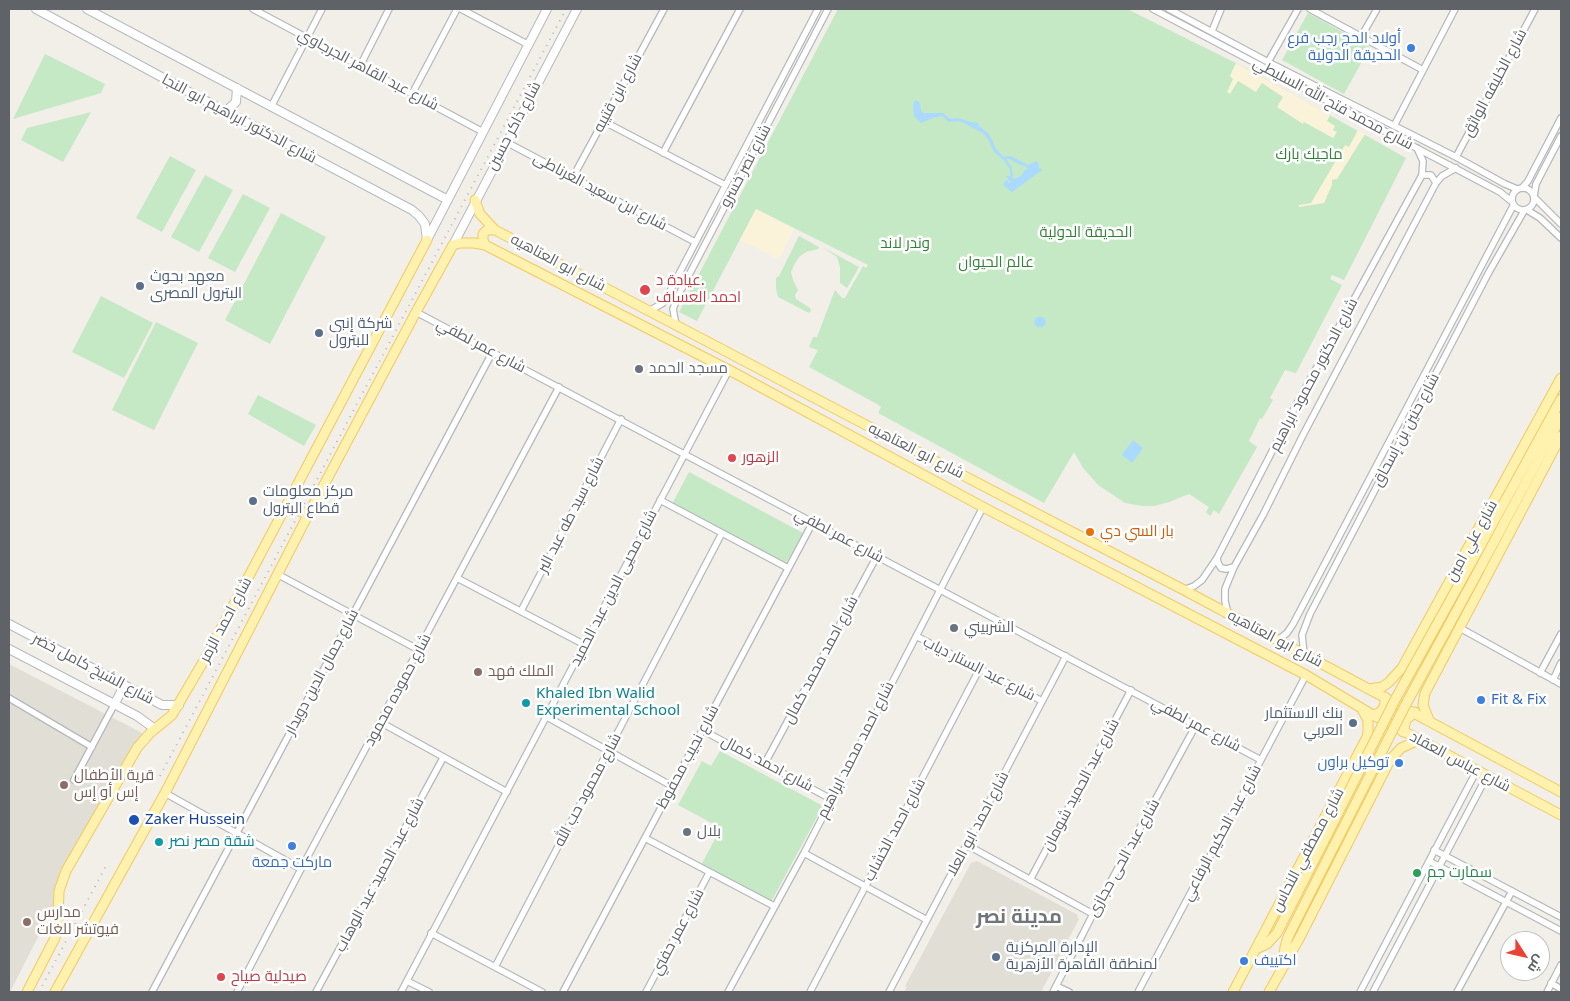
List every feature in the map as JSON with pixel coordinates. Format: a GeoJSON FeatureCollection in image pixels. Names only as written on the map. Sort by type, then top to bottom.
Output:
{"type":"FeatureCollection","features":[{"type":"Feature","properties":{"kind":"main road","name":"شارع الدكتور ابراهيم ابو النجا"},"geometry":{"type":"LineString","coordinates":[[36,9],[416,213],[425,224],[427,240]]}},
{"type":"Feature","properties":{"kind":"main road","name":"شارع الدكتور ابراهيم ابو النجا"},"geometry":{"type":"LineString","coordinates":[[87,9],[448,200]]}},
{"type":"Feature","properties":{"kind":"main road","name":"شارع ذاكر حسين"},"geometry":{"type":"LineString","coordinates":[[427,240],[547,9]]}},
{"type":"Feature","properties":{"kind":"main road","name":"شارع ذاكر حسين"},"geometry":{"type":"LineString","coordinates":[[453,244],[575,10]]}},
{"type":"Feature","properties":{"kind":"main road"},"geometry":{"type":"LineString","coordinates":[[225,112],[236,102],[237,88]]}},
{"type":"Feature","properties":{"kind":"main road","name":"شارع ابو العتاهيه"},"geometry":{"type":"LineString","coordinates":[[475,200],[480,214],[495,230],[1370,689]]}},
{"type":"Feature","properties":{"kind":"main road"},"geometry":{"type":"LineString","coordinates":[[486,245],[482,240],[485,232],[490,229],[495,230]]}},
{"type":"Feature","properties":{"kind":"main road","name":"شارع احمد الزمر"},"geometry":{"type":"LineString","coordinates":[[28,992],[55,938],[58,922],[59,891],[66,871],[137,748],[172,715],[179,705],[427,240]]}},
{"type":"Feature","properties":{"kind":"main road","name":"شارع ابو العتاهيه"},"geometry":{"type":"LineString","coordinates":[[453,244],[467,242],[486,245],[729,370],[983,507],[1306,675],[1360,707]]}},
{"type":"Feature","properties":{"kind":"main road","name":"شارع احمد الزمر"},"geometry":{"type":"LineString","coordinates":[[56,992],[164,794],[308,515],[453,244]]}},
{"type":"Feature","properties":{"kind":"main road","name":"شارع علي امين"},"geometry":{"type":"LineString","coordinates":[[1370,689],[1382,686],[1393,679],[1402,668],[1561,378]]}},
{"type":"Feature","properties":{"kind":"main road"},"geometry":{"type":"LineString","coordinates":[[1256,949],[1267,944],[1277,933],[1396,698],[1561,399]]}},
{"type":"Feature","properties":{"kind":"main road"},"geometry":{"type":"LineString","coordinates":[[1283,967],[1288,937],[1406,704],[1561,417]]}},
{"type":"Feature","properties":{"kind":"main road","name":"شارع علي امين"},"geometry":{"type":"LineString","coordinates":[[1429,720],[1424,710],[1424,697],[1561,436]]}},
{"type":"Feature","properties":{"kind":"main road"},"geometry":{"type":"LineString","coordinates":[[287,504],[308,515]]}},
{"type":"Feature","properties":{"kind":"main road","name":"شارع الشيخ كامل خضر"},"geometry":{"type":"LineString","coordinates":[[9,624],[162,705],[179,705]]}},
{"type":"Feature","properties":{"kind":"main road","name":"شارع الشيخ كامل خضر"},"geometry":{"type":"LineString","coordinates":[[9,649],[142,719],[155,729]]}},
{"type":"Feature","properties":{"kind":"main road"},"geometry":{"type":"LineString","coordinates":[[1410,653],[1420,667],[1433,668],[1440,665]]}},
{"type":"Feature","properties":{"kind":"main road"},"geometry":{"type":"LineString","coordinates":[[114,705],[124,686]]}},
{"type":"Feature","properties":{"kind":"main road","name":"شارع عباس العقاد"},"geometry":{"type":"LineString","coordinates":[[1370,689],[1560,787]]}},
{"type":"Feature","properties":{"kind":"main road"},"geometry":{"type":"LineString","coordinates":[[1373,715],[1383,709],[1385,697]]}},
{"type":"Feature","properties":{"kind":"main road","name":"شارع عباس العقاد"},"geometry":{"type":"LineString","coordinates":[[1360,707],[1403,732],[1561,815]]}},
{"type":"Feature","properties":{"kind":"main road","name":"شارع مصطفي النحاس"},"geometry":{"type":"LineString","coordinates":[[1233,992],[1356,759],[1368,732],[1368,720],[1360,707]]}},
{"type":"Feature","properties":{"kind":"main road"},"geometry":{"type":"LineString","coordinates":[[1403,732],[1406,720],[1415,712]]}},
{"type":"Feature","properties":{"kind":"main road","name":"شارع مصطفي النحاس"},"geometry":{"type":"LineString","coordinates":[[1269,992],[1300,937],[1390,760],[1397,751],[1407,744],[1419,740]]}},
{"type":"Feature","properties":{"kind":"main road"},"geometry":{"type":"LineString","coordinates":[[1356,759],[1364,757],[1372,759],[1378,764],[1382,776]]}},
{"type":"Feature","properties":{"kind":"street","name":"شارع عبد القاهر الجرجاوي"},"geometry":{"type":"LineString","coordinates":[[253,9],[483,132]]}},
{"type":"Feature","properties":{"kind":"street"},"geometry":{"type":"LineString","coordinates":[[271,107],[322,9]]}},
{"type":"Feature","properties":{"kind":"street"},"geometry":{"type":"LineString","coordinates":[[360,66],[389,9]]}},
{"type":"Feature","properties":{"kind":"street"},"geometry":{"type":"LineString","coordinates":[[412,94],[459,9],[529,45]]}},
{"type":"Feature","properties":{"kind":"street","name":"شارع ابن قتيبه"},"geometry":{"type":"LineString","coordinates":[[573,178],[664,9]]}},
{"type":"Feature","properties":{"kind":"street"},"geometry":{"type":"LineString","coordinates":[[663,153],[740,9]]}},
{"type":"Feature","properties":{"kind":"street","name":"شارع نصر خسرو"},"geometry":{"type":"LineString","coordinates":[[649,312],[663,304],[670,292],[818,9]]}},
{"type":"Feature","properties":{"kind":"street","name":"شارع نصر خسرو"},"geometry":{"type":"LineString","coordinates":[[676,325],[673,310],[678,296],[828,9]]}},
{"type":"Feature","properties":{"kind":"street","name":"شارع محمد فتح الله السليطي"},"geometry":{"type":"LineString","coordinates":[[1152,9],[1456,168],[1503,194],[1512,203]]}},
{"type":"Feature","properties":{"kind":"street","name":"شارع محمد فتح الله السليطي"},"geometry":{"type":"LineString","coordinates":[[1168,9],[1505,184],[1520,188]]}},
{"type":"Feature","properties":{"kind":"street"},"geometry":{"type":"LineString","coordinates":[[1212,31],[1221,9]]}},
{"type":"Feature","properties":{"kind":"street"},"geometry":{"type":"LineString","coordinates":[[1268,62],[1298,9]]}},
{"type":"Feature","properties":{"kind":"street"},"geometry":{"type":"LineString","coordinates":[[1310,9],[1423,70]]}},
{"type":"Feature","properties":{"kind":"street"},"geometry":{"type":"LineString","coordinates":[[1361,37],[1377,9]]}},
{"type":"Feature","properties":{"kind":"street"},"geometry":{"type":"LineString","coordinates":[[1394,126],[1455,9]]}},
{"type":"Feature","properties":{"kind":"street","name":"شارع الخليفه الواثق"},"geometry":{"type":"LineString","coordinates":[[1456,157],[1535,9]]}},
{"type":"Feature","properties":{"kind":"street"},"geometry":{"type":"LineString","coordinates":[[1561,118],[1528,181],[1514,192],[1512,203],[1516,209],[1525,210],[1540,218],[1561,238]]}},
{"type":"Feature","properties":{"kind":"street"},"geometry":{"type":"LineString","coordinates":[[603,121],[726,185]]}},
{"type":"Feature","properties":{"kind":"street"},"geometry":{"type":"LineString","coordinates":[[1525,210],[1533,205],[1536,184],[1561,136]]}},
{"type":"Feature","properties":{"kind":"street","name":"شارع ابن سعيد الغرناطى"},"geometry":{"type":"LineString","coordinates":[[506,142],[695,242]]}},
{"type":"Feature","properties":{"kind":"street"},"geometry":{"type":"LineString","coordinates":[[1418,148],[1423,161],[1422,175],[1431,175],[1436,183]]}},
{"type":"Feature","properties":{"kind":"street","name":"شارع الدكتور محمود ابراهيم"},"geometry":{"type":"LineString","coordinates":[[1228,614],[1225,602],[1226,589],[1234,567],[1436,183],[1442,176],[1456,168]]}},
{"type":"Feature","properties":{"kind":"street","name":"شارع الدكتور محمود ابراهيم"},"geometry":{"type":"LineString","coordinates":[[1184,590],[1202,580],[1217,558],[1296,407],[1422,175]]}},
{"type":"Feature","properties":{"kind":"street"},"geometry":{"type":"LineString","coordinates":[[1520,188],[1529,190],[1561,224]]}},
{"type":"Feature","properties":{"kind":"street","name":"شارع حنين بن إسحاق"},"geometry":{"type":"LineString","coordinates":[[1278,640],[1287,633],[1293,624],[1512,203]]}},
{"type":"Feature","properties":{"kind":"street","name":"شارع حنين بن إسحاق"},"geometry":{"type":"LineString","coordinates":[[1304,654],[1301,642],[1304,628],[1489,272],[1525,210]]}},
{"type":"Feature","properties":{"kind":"street"},"geometry":{"type":"LineString","coordinates":[[670,292],[672,296],[678,296]]}},
{"type":"Feature","properties":{"kind":"street","name":"شارع عمر لطفي"},"geometry":{"type":"LineString","coordinates":[[416,312],[1261,760]]}},
{"type":"Feature","properties":{"kind":"street","name":"شارع جمال الدين دويدار"},"geometry":{"type":"LineString","coordinates":[[152,992],[492,353]]}},
{"type":"Feature","properties":{"kind":"street","name":"شارع محيى الدين عبد الحميد"},"geometry":{"type":"LineString","coordinates":[[401,992],[729,370]]}},
{"type":"Feature","properties":{"kind":"street","name":"شارع حموده محمود"},"geometry":{"type":"LineString","coordinates":[[238,992],[301,869],[559,387]]}},
{"type":"Feature","properties":{"kind":"street","name":"شارع سيد طه عبد البر"},"geometry":{"type":"LineString","coordinates":[[521,611],[620,419]]}},
{"type":"Feature","properties":{"kind":"street"},"geometry":{"type":"LineString","coordinates":[[660,500],[788,568]]}},
{"type":"Feature","properties":{"kind":"street","name":"شارع احمد محمد ابراهيم"},"geometry":{"type":"LineString","coordinates":[[728,992],[804,853],[983,507]]}},
{"type":"Feature","properties":{"kind":"street","name":"شارع نجيب محفوظ"},"geometry":{"type":"LineString","coordinates":[[563,992],[813,522]]}},
{"type":"Feature","properties":{"kind":"street","name":"شارع محمود حب الله"},"geometry":{"type":"LineString","coordinates":[[495,967],[722,533]]}},
{"type":"Feature","properties":{"kind":"street","name":"شارع احمد محمد كمال"},"geometry":{"type":"LineString","coordinates":[[765,763],[877,556]]}},
{"type":"Feature","properties":{"kind":"street"},"geometry":{"type":"LineString","coordinates":[[1217,558],[1221,568],[1226,570],[1234,567]]}},
{"type":"Feature","properties":{"kind":"street"},"geometry":{"type":"LineString","coordinates":[[277,574],[419,650]]}},
{"type":"Feature","properties":{"kind":"street"},"geometry":{"type":"LineString","coordinates":[[457,578],[585,645]]}},
{"type":"Feature","properties":{"kind":"street"},"geometry":{"type":"LineString","coordinates":[[1293,624],[1297,628],[1304,628]]}},
{"type":"Feature","properties":{"kind":"street"},"geometry":{"type":"LineString","coordinates":[[1460,628],[1561,684]]}},
{"type":"Feature","properties":{"kind":"street"},"geometry":{"type":"LineString","coordinates":[[1540,673],[1561,634]]}},
{"type":"Feature","properties":{"kind":"street","name":"شارع عبد الستار دياب"},"geometry":{"type":"LineString","coordinates":[[916,636],[1042,701]]}},
{"type":"Feature","properties":{"kind":"street","name":"شارع احمد ابو العلا"},"geometry":{"type":"LineString","coordinates":[[889,992],[1066,656]]}},
{"type":"Feature","properties":{"kind":"street"},"geometry":{"type":"LineString","coordinates":[[1553,680],[1561,663]]}},
{"type":"Feature","properties":{"kind":"street","name":"شارع احمد الخشاب"},"geometry":{"type":"LineString","coordinates":[[810,992],[980,668]]}},
{"type":"Feature","properties":{"kind":"street","name":"شارع عبد الحكيم الرفاعي"},"geometry":{"type":"LineString","coordinates":[[1138,992],[1306,675]]}},
{"type":"Feature","properties":{"kind":"street","name":"شارع عبد الحميد شومان"},"geometry":{"type":"LineString","coordinates":[[1030,880],[1131,690]]}},
{"type":"Feature","properties":{"kind":"street"},"geometry":{"type":"LineString","coordinates":[[9,698],[92,747]]}},
{"type":"Feature","properties":{"kind":"street"},"geometry":{"type":"LineString","coordinates":[[74,780],[114,705]]}},
{"type":"Feature","properties":{"kind":"street"},"geometry":{"type":"LineString","coordinates":[[547,717],[672,786]]}},
{"type":"Feature","properties":{"kind":"street"},"geometry":{"type":"LineString","coordinates":[[380,722],[507,792]]}},
{"type":"Feature","properties":{"kind":"street","name":"شارع عبد الحى حجازى"},"geometry":{"type":"LineString","coordinates":[[1053,992],[1093,914],[1196,725]]}},
{"type":"Feature","properties":{"kind":"street","name":"شارع احمد كمال"},"geometry":{"type":"LineString","coordinates":[[702,730],[831,799]]}},
{"type":"Feature","properties":{"kind":"street","name":"شارع عبد الحميد عبد الوهاب"},"geometry":{"type":"LineString","coordinates":[[316,992],[444,758]]}},
{"type":"Feature","properties":{"kind":"street"},"geometry":{"type":"LineString","coordinates":[[1360,992],[1476,770]]}},
{"type":"Feature","properties":{"kind":"street"},"geometry":{"type":"LineString","coordinates":[[1372,992],[1488,776]]}},
{"type":"Feature","properties":{"kind":"street"},"geometry":{"type":"LineString","coordinates":[[164,794],[301,869]]}},
{"type":"Feature","properties":{"kind":"street","name":"شارع عمر حفني"},"geometry":{"type":"LineString","coordinates":[[645,838],[774,906]]}},
{"type":"Feature","properties":{"kind":"street"},"geometry":{"type":"LineString","coordinates":[[967,845],[1093,914]]}},
{"type":"Feature","properties":{"kind":"street"},"geometry":{"type":"LineString","coordinates":[[1434,850],[1561,917]]}},
{"type":"Feature","properties":{"kind":"street"},"geometry":{"type":"LineString","coordinates":[[804,853],[927,920]]}},
{"type":"Feature","properties":{"kind":"street"},"geometry":{"type":"LineString","coordinates":[[1429,861],[1561,930]]}},
{"type":"Feature","properties":{"kind":"street","name":"شارع عمر حفني"},"geometry":{"type":"LineString","coordinates":[[646,992],[709,872]]}},
{"type":"Feature","properties":{"kind":"street"},"geometry":{"type":"LineString","coordinates":[[1457,992],[1512,891]]}},
{"type":"Feature","properties":{"kind":"street"},"geometry":{"type":"LineString","coordinates":[[431,933],[542,992]]}},
{"type":"Feature","properties":{"kind":"street"},"geometry":{"type":"LineString","coordinates":[[1547,992],[1561,965]]}},
{"type":"Feature","properties":{"kind":"street"},"geometry":{"type":"LineString","coordinates":[[407,981],[429,992]]}},
{"type":"Feature","properties":{"kind":"street"},"geometry":{"type":"LineString","coordinates":[[1552,984],[1561,989]]}},
{"type":"Feature","properties":{"kind":"street"},"geometry":{"type":"LineString","coordinates":[[1056,986],[1068,992]]}},
{"type":"Feature","properties":{"kind":"shaded area","name":"قرية الأطفال إس أو إس"},"geometry":{"type":"Polygon","coordinates":[[[9,664],[148,736],[82,851],[10,992],[9,664]]]}},
{"type":"Feature","properties":{"kind":"shaded area"},"geometry":{"type":"Polygon","coordinates":[[[977,861],[1078,915],[1077,918],[1079,919],[1041,992],[904,992],[907,987],[905,986],[971,863],[977,861]]]}},
{"type":"Feature","properties":{"kind":"green space","name":"الحديقة الدولية"},"geometry":{"type":"Polygon","coordinates":[[[838,9],[1127,9],[1244,67],[1406,158],[1344,280],[1332,275],[1330,279],[1342,285],[1296,373],[1285,370],[1270,398],[1273,400],[1262,419],[1260,418],[1249,441],[1257,447],[1219,514],[1214,510],[1210,516],[1206,512],[1209,507],[1189,494],[1154,506],[1125,503],[1098,485],[1083,468],[1074,452],[1044,503],[878,413],[881,407],[877,404],[809,367],[818,350],[809,347],[813,337],[817,337],[835,290],[842,298],[845,298],[863,266],[866,268],[868,265],[756,209],[697,321],[679,312],[838,9]]]}},
{"type":"Feature","properties":{"kind":"green space"},"geometry":{"type":"Polygon","coordinates":[[[1308,13],[1370,47],[1344,94],[1282,60],[1308,13]]]}},
{"type":"Feature","properties":{"kind":"green space"},"geometry":{"type":"Polygon","coordinates":[[[45,54],[105,84],[101,93],[13,119],[45,54]]]}},
{"type":"Feature","properties":{"kind":"green space"},"geometry":{"type":"Polygon","coordinates":[[[91,112],[63,162],[21,140],[27,128],[91,112]]]}},
{"type":"Feature","properties":{"kind":"green space"},"geometry":{"type":"Polygon","coordinates":[[[170,156],[196,170],[162,232],[136,218],[170,156]]]}},
{"type":"Feature","properties":{"kind":"green space"},"geometry":{"type":"Polygon","coordinates":[[[205,175],[233,190],[199,252],[171,237],[205,175]]]}},
{"type":"Feature","properties":{"kind":"green space"},"geometry":{"type":"Polygon","coordinates":[[[243,194],[270,208],[235,272],[208,258],[243,194]]]}},
{"type":"Feature","properties":{"kind":"green space"},"geometry":{"type":"Polygon","coordinates":[[[281,213],[326,237],[270,344],[225,320],[281,213]]]}},
{"type":"Feature","properties":{"kind":"green space"},"geometry":{"type":"Polygon","coordinates":[[[799,236],[819,247],[800,256],[791,272],[798,290],[795,295],[796,299],[810,308],[811,311],[809,313],[778,297],[776,288],[776,278],[779,276],[799,236]]]}},
{"type":"Feature","properties":{"kind":"green space"},"geometry":{"type":"Polygon","coordinates":[[[822,247],[859,267],[847,288],[840,283],[840,267],[837,257],[822,247]]]}},
{"type":"Feature","properties":{"kind":"green space"},"geometry":{"type":"Polygon","coordinates":[[[101,296],[153,323],[124,378],[72,352],[101,296]]]}},
{"type":"Feature","properties":{"kind":"green space"},"geometry":{"type":"Polygon","coordinates":[[[156,322],[198,343],[154,430],[112,410],[156,322]]]}},
{"type":"Feature","properties":{"kind":"green space"},"geometry":{"type":"Polygon","coordinates":[[[258,395],[316,425],[304,446],[248,414],[258,395]]]}},
{"type":"Feature","properties":{"kind":"green space"},"geometry":{"type":"Polygon","coordinates":[[[689,472],[803,533],[785,565],[671,506],[689,472]]]}},
{"type":"Feature","properties":{"kind":"green space"},"geometry":{"type":"Polygon","coordinates":[[[720,751],[823,806],[771,902],[701,865],[721,828],[678,805],[702,761],[711,766],[720,751]]]}},
{"type":"Feature","properties":{"kind":"sand"},"geometry":{"type":"Polygon","coordinates":[[[1236,63],[1330,115],[1327,121],[1335,126],[1333,130],[1337,132],[1333,138],[1304,122],[1303,124],[1277,107],[1283,97],[1262,83],[1256,92],[1238,81],[1230,94],[1227,92],[1233,79],[1230,76],[1236,63]]]}},
{"type":"Feature","properties":{"kind":"sand"},"geometry":{"type":"Polygon","coordinates":[[[1358,130],[1365,134],[1337,179],[1332,180],[1332,185],[1324,203],[1299,207],[1299,205],[1311,203],[1345,145],[1349,147],[1358,130]]]}},
{"type":"Feature","properties":{"kind":"sand"},"geometry":{"type":"Polygon","coordinates":[[[756,209],[794,229],[779,259],[740,240],[756,209]]]}},
{"type":"Feature","properties":{"kind":"water"},"geometry":{"type":"Polygon","coordinates":[[[916,100],[920,103],[921,111],[924,113],[943,113],[950,119],[958,118],[978,123],[989,134],[996,149],[1004,157],[1011,156],[1028,165],[1036,161],[1042,170],[1012,192],[1003,185],[1006,180],[1009,182],[1007,184],[1011,182],[1006,176],[1010,176],[1010,169],[1004,160],[994,152],[983,133],[960,121],[949,122],[942,116],[921,123],[914,116],[913,103],[916,100]],[[1008,158],[1007,160],[1012,168],[1013,179],[1021,176],[1028,169],[1008,158]]]}},
{"type":"Feature","properties":{"kind":"water"},"geometry":{"type":"Polygon","coordinates":[[[1040,316],[1046,322],[1040,328],[1034,322],[1040,316]]]}},
{"type":"Feature","properties":{"kind":"water"},"geometry":{"type":"Polygon","coordinates":[[[1133,440],[1143,448],[1132,463],[1122,455],[1133,440]]]}},
{"type":"Feature","properties":{"kind":"railway"},"geometry":{"type":"LineString","coordinates":[[160,776],[566,9]]}},
{"type":"Feature","properties":{"kind":"railway"},"geometry":{"type":"LineString","coordinates":[[39,992],[107,864]]}},
{"type":"Feature","properties":{"kind":"place","name":"أولاد الحج رجب فرع الحديقة الدولية"},"geometry":{"type":"Point","coordinates":[1411,48]}},
{"type":"Feature","properties":{"kind":"place","name":"معهد بحوث البترول المصرى"},"geometry":{"type":"Point","coordinates":[140,286]}},
{"type":"Feature","properties":{"kind":"place","name":"عيادة د. احمد العساف"},"geometry":{"type":"Point","coordinates":[645,290]}},
{"type":"Feature","properties":{"kind":"place","name":"شركة إنبى للبترول"},"geometry":{"type":"Point","coordinates":[319,333]}},
{"type":"Feature","properties":{"kind":"place","name":"مسجد الحمد"},"geometry":{"type":"Point","coordinates":[639,369]}},
{"type":"Feature","properties":{"kind":"place","name":"الزهور"},"geometry":{"type":"Point","coordinates":[732,458]}},
{"type":"Feature","properties":{"kind":"place","name":"مركز معلومات قطاع البترول"},"geometry":{"type":"Point","coordinates":[253,501]}},
{"type":"Feature","properties":{"kind":"place","name":"بار السي دي"},"geometry":{"type":"Point","coordinates":[1090,532]}},
{"type":"Feature","properties":{"kind":"place","name":"الشربيني"},"geometry":{"type":"Point","coordinates":[954,628]}},
{"type":"Feature","properties":{"kind":"place","name":"الملك فهد"},"geometry":{"type":"Point","coordinates":[478,672]}},
{"type":"Feature","properties":{"kind":"place","name":"Fit & Fix"},"geometry":{"type":"Point","coordinates":[1481,700]}},
{"type":"Feature","properties":{"kind":"place","name":"Khaled Ibn Walid Experimental School"},"geometry":{"type":"Point","coordinates":[526,703]}},
{"type":"Feature","properties":{"kind":"place","name":"بنك الاستثمار العربي"},"geometry":{"type":"Point","coordinates":[1353,723]}},
{"type":"Feature","properties":{"kind":"place","name":"توكيل براون"},"geometry":{"type":"Point","coordinates":[1399,763]}},
{"type":"Feature","properties":{"kind":"place","name":"قرية الأطفال إس أو إس"},"geometry":{"type":"Point","coordinates":[64,785]}},
{"type":"Feature","properties":{"kind":"place","name":"Zaker Hussein"},"geometry":{"type":"Point","coordinates":[134,820]}},
{"type":"Feature","properties":{"kind":"place","name":"بلال"},"geometry":{"type":"Point","coordinates":[687,832]}},
{"type":"Feature","properties":{"kind":"place","name":"شقة مصر نصر"},"geometry":{"type":"Point","coordinates":[159,842]}},
{"type":"Feature","properties":{"kind":"place","name":"ماركت جمعة"},"geometry":{"type":"Point","coordinates":[292,846]}},
{"type":"Feature","properties":{"kind":"place","name":"سمارت جم"},"geometry":{"type":"Point","coordinates":[1417,873]}},
{"type":"Feature","properties":{"kind":"place","name":"مدارس فيوتشر للغات"},"geometry":{"type":"Point","coordinates":[27,922]}},
{"type":"Feature","properties":{"kind":"place","name":"الإدارة المركزية لمنطقة القاهرة الأزهرية"},"geometry":{"type":"Point","coordinates":[996,957]}},
{"type":"Feature","properties":{"kind":"place","name":"اكتييف"},"geometry":{"type":"Point","coordinates":[1244,961]}},
{"type":"Feature","properties":{"kind":"place","name":"صيدلية صياح"},"geometry":{"type":"Point","coordinates":[221,977]}},
{"type":"Feature","properties":{"kind":"district","name":"مدينة نصر"},"geometry":{"type":"Point","coordinates":[1019,917]}},
{"type":"Feature","properties":{"kind":"park label","name":"ماجيك بارك"},"geometry":{"type":"Point","coordinates":[1309,155]}},
{"type":"Feature","properties":{"kind":"park label","name":"وندر لاند"},"geometry":{"type":"Point","coordinates":[905,244]}},
{"type":"Feature","properties":{"kind":"park label","name":"عالم الحيوان"},"geometry":{"type":"Point","coordinates":[996,263]}}]}
